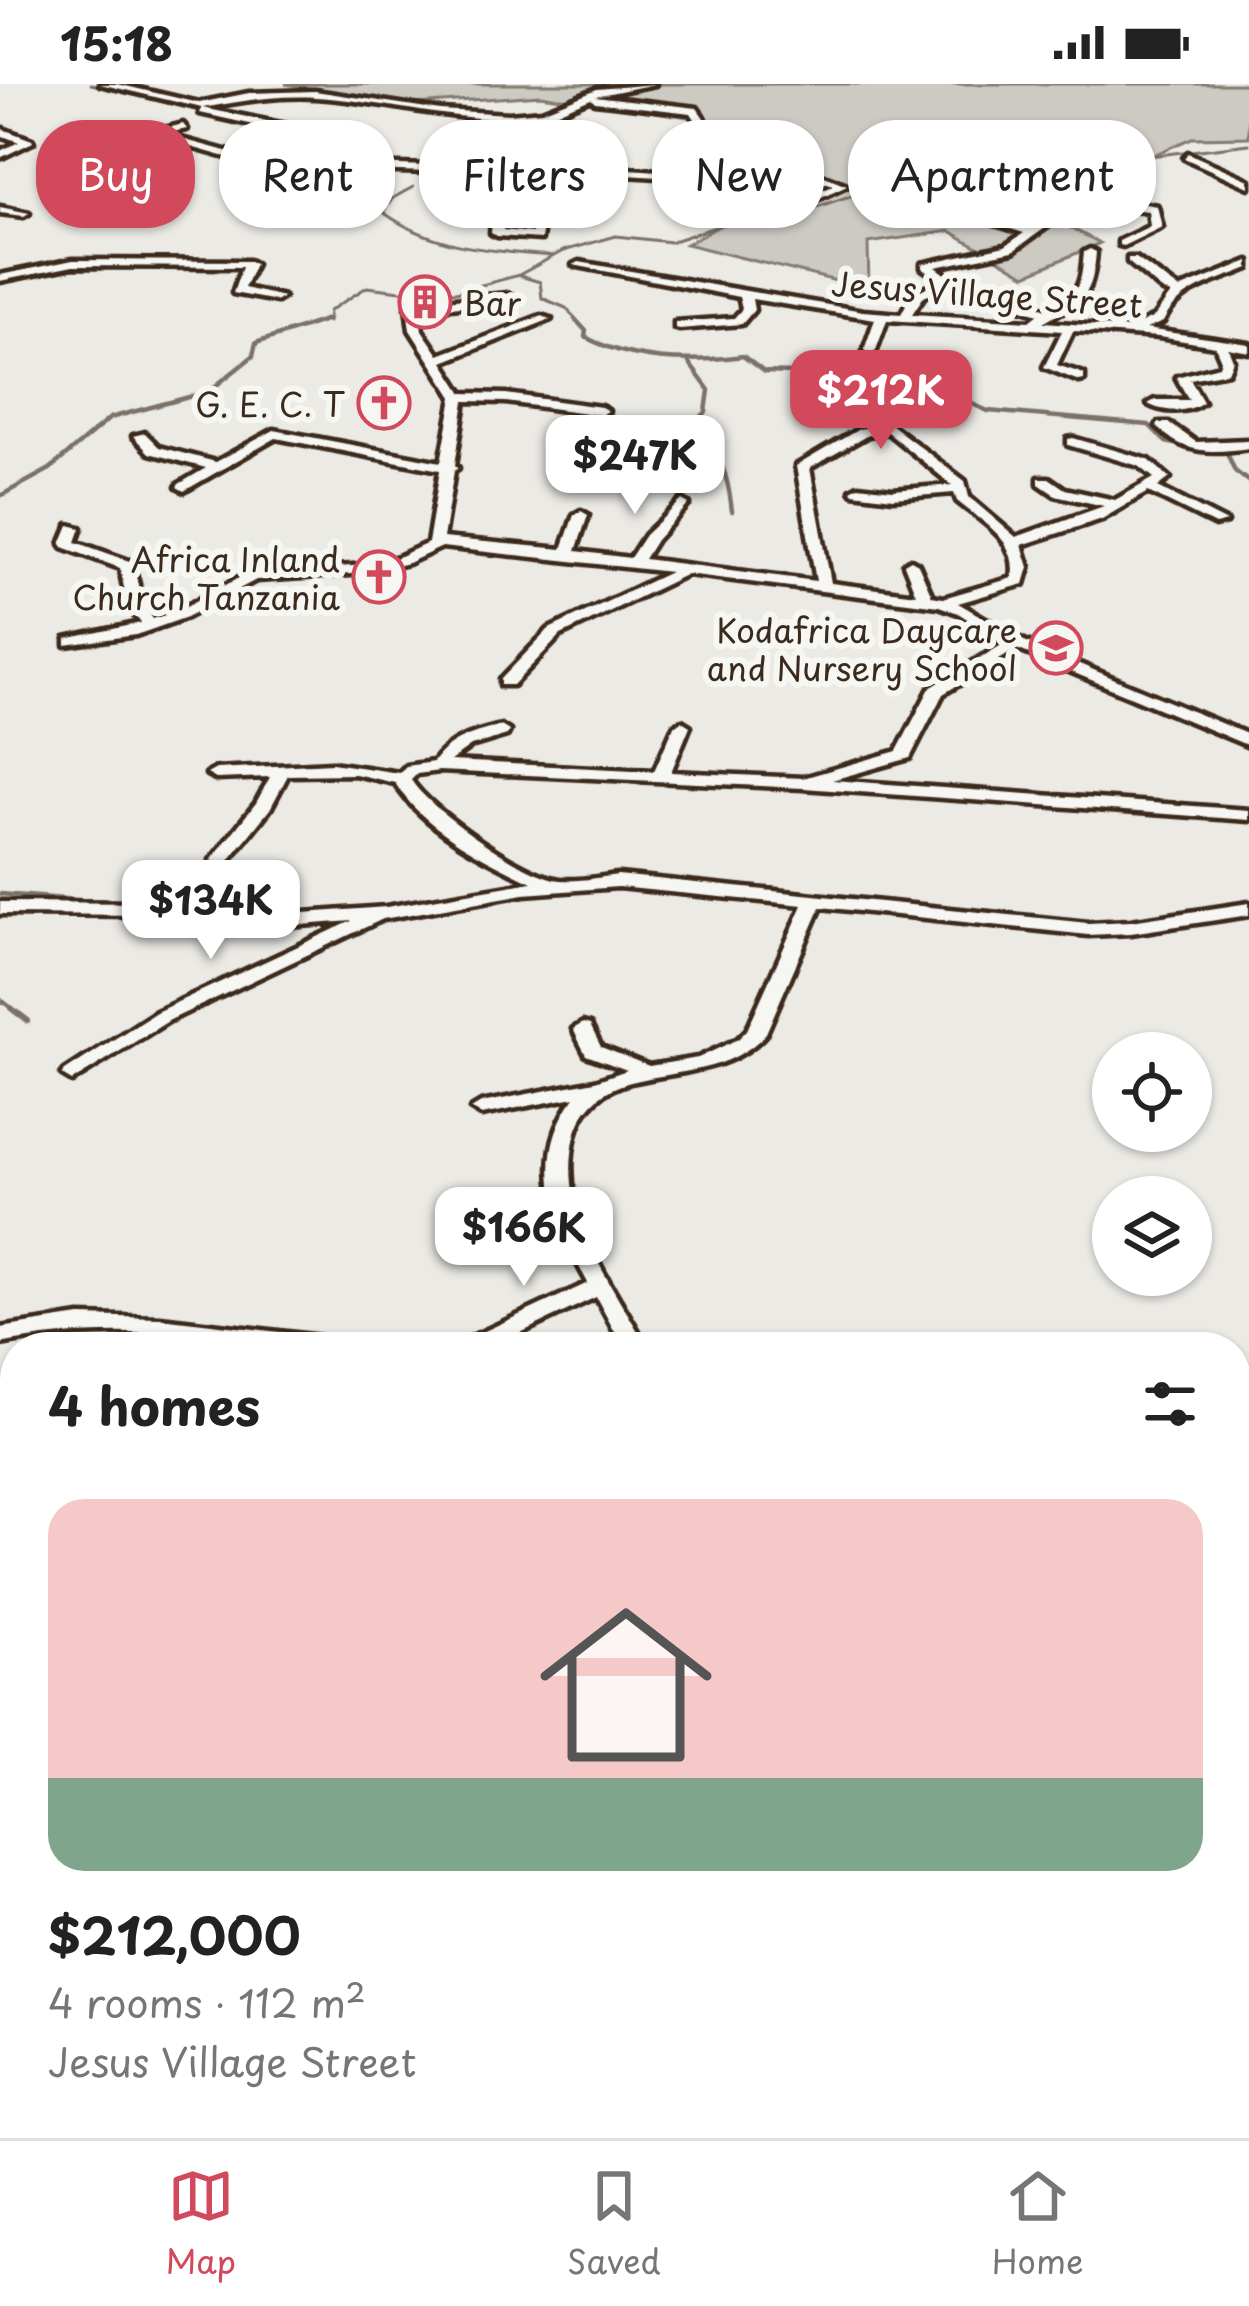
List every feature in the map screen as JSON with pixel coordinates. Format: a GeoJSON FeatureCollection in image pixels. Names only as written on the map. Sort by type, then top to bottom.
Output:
{"type":"FeatureCollection","features":[{"type":"Feature","properties":{"kind":"street"},"geometry":{"type":"LineString","coordinates":[[105,84],[199,106],[300,89],[455,115],[544,114]]}},
{"type":"Feature","properties":{"kind":"street"},"geometry":{"type":"LineString","coordinates":[[535,120],[582,97],[650,84]]}},
{"type":"Feature","properties":{"kind":"street"},"geometry":{"type":"LineString","coordinates":[[582,97],[694,110],[701,120]]}},
{"type":"Feature","properties":{"kind":"street"},"geometry":{"type":"LineString","coordinates":[[195,147],[229,156],[305,136],[302,131],[242,117],[208,115],[199,106]]}},
{"type":"Feature","properties":{"kind":"street"},"geometry":{"type":"LineString","coordinates":[[0,131],[28,142],[0,154]]}},
{"type":"Feature","properties":{"kind":"street"},"geometry":{"type":"LineString","coordinates":[[1188,155],[1249,184]]}},
{"type":"Feature","properties":{"kind":"street"},"geometry":{"type":"LineString","coordinates":[[824,177],[842,185],[824,190]]}},
{"type":"Feature","properties":{"kind":"street"},"geometry":{"type":"LineString","coordinates":[[0,210],[24,213]]}},
{"type":"Feature","properties":{"kind":"street"},"geometry":{"type":"LineString","coordinates":[[497,228],[497,233],[537,237],[538,228]]}},
{"type":"Feature","properties":{"kind":"street"},"geometry":{"type":"LineString","coordinates":[[1018,228],[1031,232]]}},
{"type":"Feature","properties":{"kind":"street"},"geometry":{"type":"LineString","coordinates":[[905,319],[908,302],[916,293],[949,281],[926,266],[1002,251],[1022,243],[1037,228]]}},
{"type":"Feature","properties":{"kind":"street"},"geometry":{"type":"LineString","coordinates":[[1123,243],[1154,228]]}},
{"type":"Feature","properties":{"kind":"street"},"geometry":{"type":"LineString","coordinates":[[1035,323],[1067,306],[1083,289],[1089,278],[1090,252]]}},
{"type":"Feature","properties":{"kind":"street"},"geometry":{"type":"LineString","coordinates":[[1132,260],[1167,289],[1182,294]]}},
{"type":"Feature","properties":{"kind":"street"},"geometry":{"type":"LineString","coordinates":[[0,278],[73,263],[249,264],[237,290],[277,297]]}},
{"type":"Feature","properties":{"kind":"street"},"geometry":{"type":"LineString","coordinates":[[1131,331],[1159,320],[1162,306],[1182,294],[1249,264]]}},
{"type":"Feature","properties":{"kind":"street","name":"Jesus Village Street"},"geometry":{"type":"LineString","coordinates":[[579,265],[882,317],[1131,331],[1249,348]]}},
{"type":"Feature","properties":{"kind":"street"},"geometry":{"type":"LineString","coordinates":[[679,325],[738,321],[748,310],[745,296]]}},
{"type":"Feature","properties":{"kind":"street"},"geometry":{"type":"LineString","coordinates":[[440,543],[434,534],[451,468],[459,398],[416,330],[412,307],[508,298]]}},
{"type":"Feature","properties":{"kind":"street"},"geometry":{"type":"LineString","coordinates":[[1011,301],[1050,314]]}},
{"type":"Feature","properties":{"kind":"street"},"geometry":{"type":"LineString","coordinates":[[870,350],[882,317]]}},
{"type":"Feature","properties":{"kind":"street"},"geometry":{"type":"LineString","coordinates":[[435,361],[545,319]]}},
{"type":"Feature","properties":{"kind":"street"},"geometry":{"type":"LineString","coordinates":[[1070,326],[1050,367],[1079,377]]}},
{"type":"Feature","properties":{"kind":"street"},"geometry":{"type":"LineString","coordinates":[[1155,404],[1196,402],[1182,377],[1224,369],[1227,360],[1219,341]]}},
{"type":"Feature","properties":{"kind":"street"},"geometry":{"type":"LineString","coordinates":[[459,398],[506,398],[601,411]]}},
{"type":"Feature","properties":{"kind":"street"},"geometry":{"type":"LineString","coordinates":[[1164,426],[1182,444],[1198,448],[1249,444]]}},
{"type":"Feature","properties":{"kind":"street"},"geometry":{"type":"LineString","coordinates":[[823,588],[806,462],[864,431],[890,428],[932,458],[960,488],[962,498],[1015,542],[1023,568],[1019,581],[934,602]]}},
{"type":"Feature","properties":{"kind":"street"},"geometry":{"type":"LineString","coordinates":[[184,487],[274,434],[451,468]]}},
{"type":"Feature","properties":{"kind":"street"},"geometry":{"type":"LineString","coordinates":[[140,436],[154,451],[214,466]]}},
{"type":"Feature","properties":{"kind":"street"},"geometry":{"type":"LineString","coordinates":[[1015,542],[1120,505],[1162,478],[1152,467],[1072,442]]}},
{"type":"Feature","properties":{"kind":"street"},"geometry":{"type":"LineString","coordinates":[[1044,481],[1060,492],[1120,505]]}},
{"type":"Feature","properties":{"kind":"street"},"geometry":{"type":"LineString","coordinates":[[858,490],[893,494],[960,488]]}},
{"type":"Feature","properties":{"kind":"street"},"geometry":{"type":"LineString","coordinates":[[1150,488],[1220,522]]}},
{"type":"Feature","properties":{"kind":"street"},"geometry":{"type":"LineString","coordinates":[[633,565],[650,538],[682,504]]}},
{"type":"Feature","properties":{"kind":"street"},"geometry":{"type":"LineString","coordinates":[[568,554],[581,515]]}},
{"type":"Feature","properties":{"kind":"street"},"geometry":{"type":"LineString","coordinates":[[74,528],[68,544],[76,550],[127,565],[136,607],[150,625]]}},
{"type":"Feature","properties":{"kind":"street"},"geometry":{"type":"LineString","coordinates":[[72,642],[182,614],[254,576],[367,568],[403,560],[440,543],[568,554],[934,602],[963,610],[1016,643],[1249,741]]}},
{"type":"Feature","properties":{"kind":"street"},"geometry":{"type":"LineString","coordinates":[[910,564],[934,602]]}},
{"type":"Feature","properties":{"kind":"street"},"geometry":{"type":"LineString","coordinates":[[507,682],[555,632],[687,570]]}},
{"type":"Feature","properties":{"kind":"street"},"geometry":{"type":"LineString","coordinates":[[803,783],[904,754],[936,691],[1016,643]]}},
{"type":"Feature","properties":{"kind":"street"},"geometry":{"type":"LineString","coordinates":[[660,778],[682,726]]}},
{"type":"Feature","properties":{"kind":"street"},"geometry":{"type":"LineString","coordinates":[[439,766],[449,751],[501,730]]}},
{"type":"Feature","properties":{"kind":"street"},"geometry":{"type":"LineString","coordinates":[[216,774],[281,773],[334,765],[402,779]]}},
{"type":"Feature","properties":{"kind":"street"},"geometry":{"type":"LineString","coordinates":[[402,779],[412,770],[439,766],[803,783],[1249,815]]}},
{"type":"Feature","properties":{"kind":"street"},"geometry":{"type":"LineString","coordinates":[[220,860],[264,805],[281,773]]}},
{"type":"Feature","properties":{"kind":"street"},"geometry":{"type":"LineString","coordinates":[[402,779],[410,794],[488,854],[556,886]]}},
{"type":"Feature","properties":{"kind":"street"},"geometry":{"type":"LineString","coordinates":[[0,908],[154,909],[263,922],[386,913],[618,881],[1088,929],[1249,909]]}},
{"type":"Feature","properties":{"kind":"street"},"geometry":{"type":"LineString","coordinates":[[481,1109],[695,1065],[745,1045],[756,1033],[813,904]]}},
{"type":"Feature","properties":{"kind":"street"},"geometry":{"type":"LineString","coordinates":[[72,1075],[163,1016],[386,913]]}},
{"type":"Feature","properties":{"kind":"street"},"geometry":{"type":"LineString","coordinates":[[583,1029],[593,1052],[643,1073]]}},
{"type":"Feature","properties":{"kind":"street"},"geometry":{"type":"LineString","coordinates":[[598,1086],[580,1100],[569,1120],[556,1164],[571,1224],[627,1332]]}},
{"type":"Feature","properties":{"kind":"street"},"geometry":{"type":"LineString","coordinates":[[503,1332],[602,1285]]}},
{"type":"Feature","properties":{"kind":"street"},"geometry":{"type":"LineString","coordinates":[[26,1332],[138,1322],[192,1332]]}},
{"type":"Feature","properties":{"kind":"shaded area"},"geometry":{"type":"Polygon","coordinates":[[[285,84],[1249,84],[1249,137],[1192,138],[1156,154],[1156,120],[848,120],[848,228],[1071,228],[1100,243],[1026,275],[950,231],[868,243],[869,289],[686,244],[715,228],[824,228],[824,120],[696,120],[540,95],[415,104],[285,84]]]}},
{"type":"Feature","properties":{"kind":"waterway"},"geometry":{"type":"LineString","coordinates":[[91,84],[207,113]]}},
{"type":"Feature","properties":{"kind":"waterway"},"geometry":{"type":"LineString","coordinates":[[226,114],[254,119]]}},
{"type":"Feature","properties":{"kind":"waterway"},"geometry":{"type":"LineString","coordinates":[[428,291],[456,292],[519,275],[563,251],[616,236],[670,242],[754,214],[798,213],[850,196],[905,195],[899,174],[915,168],[938,169],[960,179],[1249,144]]}},
{"type":"Feature","properties":{"kind":"waterway"},"geometry":{"type":"LineString","coordinates":[[413,187],[393,198],[383,212],[443,241],[553,256]]}},
{"type":"Feature","properties":{"kind":"waterway"},"geometry":{"type":"LineString","coordinates":[[520,276],[540,282],[542,298],[566,308],[578,322]]}},
{"type":"Feature","properties":{"kind":"waterway"},"geometry":{"type":"LineString","coordinates":[[328,322],[329,311],[367,287],[401,291]]}},
{"type":"Feature","properties":{"kind":"waterway"},"geometry":{"type":"LineString","coordinates":[[0,496],[50,469],[110,418],[208,392],[253,356],[256,343],[328,319]]}},
{"type":"Feature","properties":{"kind":"waterway"},"geometry":{"type":"LineString","coordinates":[[575,319],[586,331],[585,337],[622,352],[683,360],[743,356],[764,372],[850,375],[877,383],[929,385],[988,411],[1149,425],[1166,442],[1189,447]]}},
{"type":"Feature","properties":{"kind":"waterway"},"geometry":{"type":"LineString","coordinates":[[689,363],[709,390],[706,412],[691,427],[721,464],[732,511]]}},
{"type":"Feature","properties":{"kind":"waterway"},"geometry":{"type":"LineString","coordinates":[[1208,450],[1227,453],[1235,471],[1249,482]]}},
{"type":"Feature","properties":{"kind":"waterway"},"geometry":{"type":"LineString","coordinates":[[0,894],[275,915]]}},
{"type":"Feature","properties":{"kind":"waterway"},"geometry":{"type":"LineString","coordinates":[[0,999],[15,1011]]}},
{"type":"Feature","properties":{"kind":"waterway"},"geometry":{"type":"LineString","coordinates":[[11,1008],[28,1021]]}},
{"type":"Feature","properties":{"kind":"place","name":"Bar"},"geometry":{"type":"Point","coordinates":[425,302]}},
{"type":"Feature","properties":{"kind":"place","name":"G. E. C. T"},"geometry":{"type":"Point","coordinates":[384,403]}},
{"type":"Feature","properties":{"kind":"place","name":"Africa Inland Church Tanzania"},"geometry":{"type":"Point","coordinates":[379,577]}},
{"type":"Feature","properties":{"kind":"place","name":"Kodafrica Daycare and Nursery School"},"geometry":{"type":"Point","coordinates":[1056,648]}}]}
